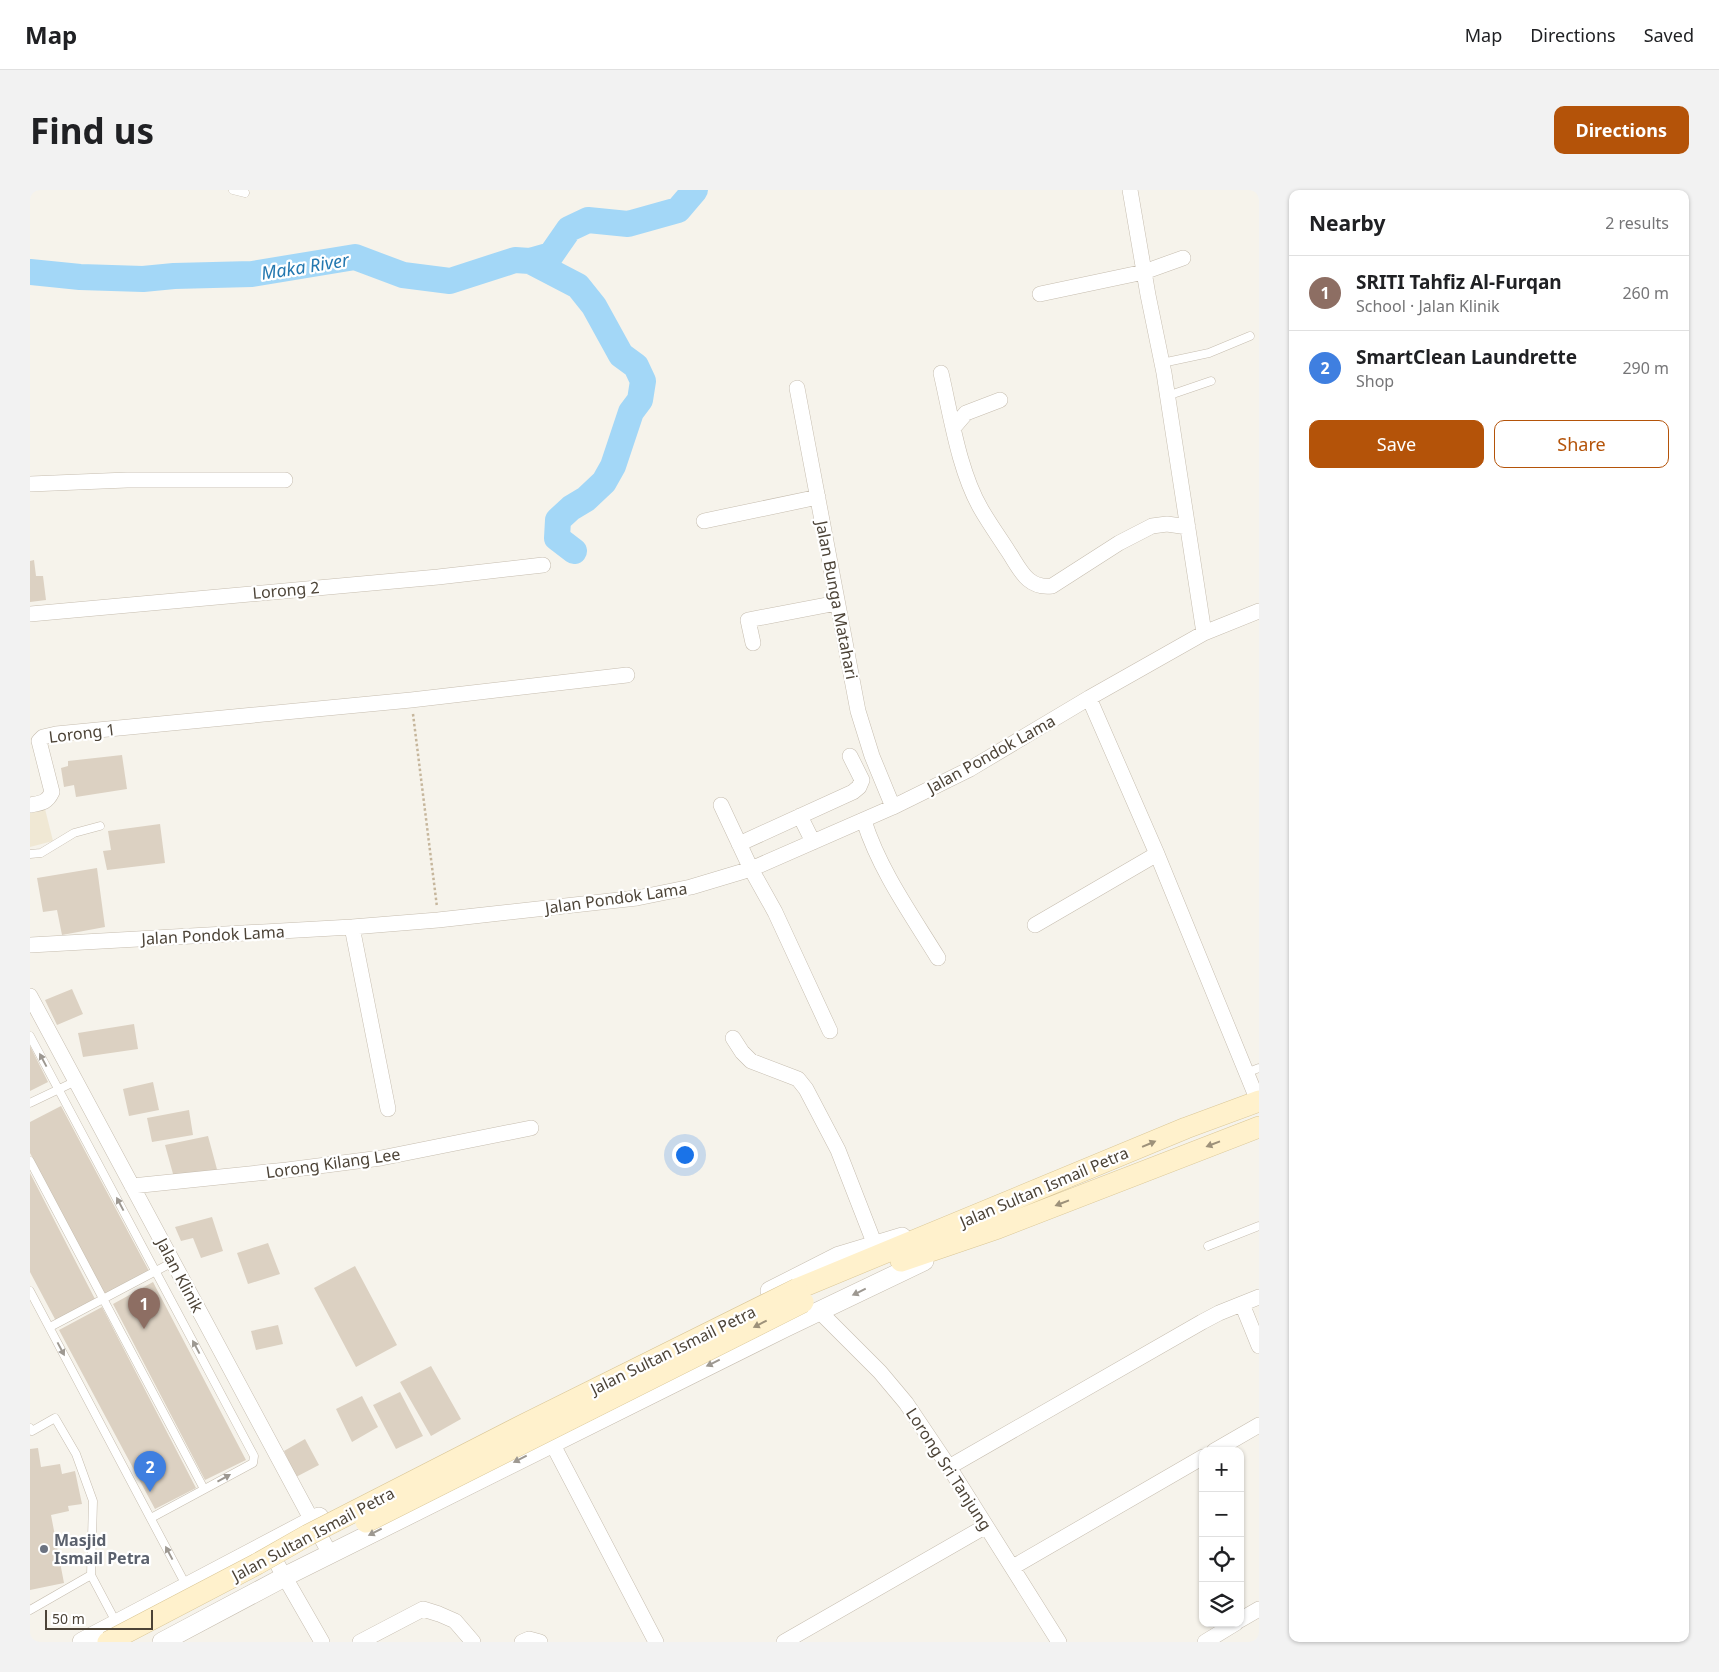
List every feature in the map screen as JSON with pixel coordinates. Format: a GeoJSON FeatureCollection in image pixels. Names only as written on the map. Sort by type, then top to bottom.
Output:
{"type":"FeatureCollection","features":[{"type":"Feature","properties":{"kind":"main road","name":"Jalan Sultan Ismail Petra"},"geometry":{"type":"LineString","coordinates":[[138,1642],[322,1544],[975,1216],[1186,1128],[1259,1101]]}},
{"type":"Feature","properties":{"kind":"main road","name":"Jalan Sultan Ismail Petra"},"geometry":{"type":"LineString","coordinates":[[112,1633],[517,1428],[876,1269],[998,1228],[1259,1127]]}},
{"type":"Feature","properties":{"kind":"street"},"geometry":{"type":"LineString","coordinates":[[1130,190],[1162,363],[1204,633]]}},
{"type":"Feature","properties":{"kind":"street"},"geometry":{"type":"LineString","coordinates":[[1040,294],[1144,272],[1183,258]]}},
{"type":"Feature","properties":{"kind":"street"},"geometry":{"type":"LineString","coordinates":[[941,373],[967,477],[980,508],[1029,582],[1044,587],[1052,586],[1119,543],[1152,526],[1167,524],[1188,527]]}},
{"type":"Feature","properties":{"kind":"street","name":"Jalan Bunga Matahari"},"geometry":{"type":"LineString","coordinates":[[797,388],[858,711],[872,756],[893,807]]}},
{"type":"Feature","properties":{"kind":"street"},"geometry":{"type":"LineString","coordinates":[[954,427],[966,413],[1000,400]]}},
{"type":"Feature","properties":{"kind":"street"},"geometry":{"type":"LineString","coordinates":[[30,484],[127,480],[285,480]]}},
{"type":"Feature","properties":{"kind":"street"},"geometry":{"type":"LineString","coordinates":[[704,521],[818,497]]}},
{"type":"Feature","properties":{"kind":"street","name":"Lorong 2"},"geometry":{"type":"LineString","coordinates":[[30,614],[438,577],[543,565]]}},
{"type":"Feature","properties":{"kind":"street"},"geometry":{"type":"LineString","coordinates":[[753,643],[748,620],[837,603]]}},
{"type":"Feature","properties":{"kind":"street","name":"Jalan Pondok Lama"},"geometry":{"type":"LineString","coordinates":[[30,945],[352,927],[438,920],[637,898],[692,887],[751,869],[893,807],[970,768],[1204,633],[1259,611]]}},
{"type":"Feature","properties":{"kind":"street"},"geometry":{"type":"LineString","coordinates":[[411,700],[627,675]]}},
{"type":"Feature","properties":{"kind":"street"},"geometry":{"type":"LineString","coordinates":[[1089,698],[1253,1070],[1259,1101]]}},
{"type":"Feature","properties":{"kind":"street","name":"Lorong 1"},"geometry":{"type":"LineString","coordinates":[[30,805],[49,799],[52,792],[40,741],[43,737],[56,734],[411,700]]}},
{"type":"Feature","properties":{"kind":"street"},"geometry":{"type":"LineString","coordinates":[[739,844],[859,788],[862,780],[850,756]]}},
{"type":"Feature","properties":{"kind":"street"},"geometry":{"type":"LineString","coordinates":[[720,805],[751,869],[775,912],[830,1031]]}},
{"type":"Feature","properties":{"kind":"street"},"geometry":{"type":"LineString","coordinates":[[800,816],[813,842]]}},
{"type":"Feature","properties":{"kind":"street"},"geometry":{"type":"LineString","coordinates":[[864,821],[880,863],[938,958]]}},
{"type":"Feature","properties":{"kind":"street"},"geometry":{"type":"LineString","coordinates":[[1035,926],[1157,854]]}},
{"type":"Feature","properties":{"kind":"street"},"geometry":{"type":"LineString","coordinates":[[352,927],[388,1108]]}},
{"type":"Feature","properties":{"kind":"street","name":"Jalan Klinik"},"geometry":{"type":"LineString","coordinates":[[30,996],[330,1554]]}},
{"type":"Feature","properties":{"kind":"street"},"geometry":{"type":"LineString","coordinates":[[733,1038],[742,1052],[752,1062],[798,1079],[806,1088],[838,1150],[875,1245]]}},
{"type":"Feature","properties":{"kind":"street","name":"Lorong Kilang Lee"},"geometry":{"type":"LineString","coordinates":[[132,1186],[381,1158],[531,1128]]}},
{"type":"Feature","properties":{"kind":"street"},"geometry":{"type":"LineString","coordinates":[[82,1642],[112,1633],[187,1587],[312,1521],[839,1256],[975,1216]]}},
{"type":"Feature","properties":{"kind":"street"},"geometry":{"type":"LineString","coordinates":[[950,1468],[1202,1322],[1259,1297]]}},
{"type":"Feature","properties":{"kind":"street"},"geometry":{"type":"LineString","coordinates":[[162,1642],[330,1554],[552,1443],[806,1300]]}},
{"type":"Feature","properties":{"kind":"street","name":"Lorong Sri Tanjung"},"geometry":{"type":"LineString","coordinates":[[806,1300],[880,1372],[906,1403],[950,1468],[1059,1642]]}},
{"type":"Feature","properties":{"kind":"street"},"geometry":{"type":"LineString","coordinates":[[1242,1304],[1259,1346]]}},
{"type":"Feature","properties":{"kind":"street"},"geometry":{"type":"LineString","coordinates":[[1221,1447],[1259,1425]]}},
{"type":"Feature","properties":{"kind":"street"},"geometry":{"type":"LineString","coordinates":[[552,1443],[656,1642]]}},
{"type":"Feature","properties":{"kind":"street"},"geometry":{"type":"LineString","coordinates":[[1013,1567],[1199,1459]]}},
{"type":"Feature","properties":{"kind":"street"},"geometry":{"type":"LineString","coordinates":[[784,1642],[986,1526]]}},
{"type":"Feature","properties":{"kind":"street"},"geometry":{"type":"LineString","coordinates":[[267,1545],[322,1642]]}},
{"type":"Feature","properties":{"kind":"street"},"geometry":{"type":"LineString","coordinates":[[360,1642],[423,1609],[455,1622],[473,1642]]}},
{"type":"Feature","properties":{"kind":"street"},"geometry":{"type":"LineString","coordinates":[[1244,1618],[1259,1609]]}},
{"type":"Feature","properties":{"kind":"street"},"geometry":{"type":"LineString","coordinates":[[1211,1640],[1230,1627]]}},
{"type":"Feature","properties":{"kind":"street"},"geometry":{"type":"LineString","coordinates":[[522,1642],[529,1639],[540,1642]]}},
{"type":"Feature","properties":{"kind":"lane"},"geometry":{"type":"LineString","coordinates":[[233,190],[245,193]]}},
{"type":"Feature","properties":{"kind":"lane"},"geometry":{"type":"LineString","coordinates":[[1162,363],[1208,353],[1250,336]]}},
{"type":"Feature","properties":{"kind":"lane"},"geometry":{"type":"LineString","coordinates":[[1167,396],[1211,382]]}},
{"type":"Feature","properties":{"kind":"lane"},"geometry":{"type":"LineString","coordinates":[[30,854],[41,852],[74,833],[100,826]]}},
{"type":"Feature","properties":{"kind":"lane"},"geometry":{"type":"LineString","coordinates":[[30,1036],[254,1456],[253,1463],[151,1518]]}},
{"type":"Feature","properties":{"kind":"lane"},"geometry":{"type":"LineString","coordinates":[[30,1103],[76,1081]]}},
{"type":"Feature","properties":{"kind":"lane"},"geometry":{"type":"LineString","coordinates":[[30,1161],[204,1489]]}},
{"type":"Feature","properties":{"kind":"lane"},"geometry":{"type":"LineString","coordinates":[[1208,1246],[1259,1226]]}},
{"type":"Feature","properties":{"kind":"lane"},"geometry":{"type":"LineString","coordinates":[[50,1327],[173,1262]]}},
{"type":"Feature","properties":{"kind":"lane"},"geometry":{"type":"LineString","coordinates":[[30,1291],[187,1587]]}},
{"type":"Feature","properties":{"kind":"lane"},"geometry":{"type":"LineString","coordinates":[[30,1428],[32,1431],[55,1418],[76,1454],[93,1501],[91,1575],[112,1633]]}},
{"type":"Feature","properties":{"kind":"lane"},"geometry":{"type":"LineString","coordinates":[[30,1610],[91,1575]]}},
{"type":"Feature","properties":{"kind":"path"},"geometry":{"type":"LineString","coordinates":[[411,700],[438,920]]}},
{"type":"Feature","properties":{"kind":"shaded area"},"geometry":{"type":"Polygon","coordinates":[[[44,805],[53,841],[30,847],[30,808],[44,805]]]}},
{"type":"Feature","properties":{"kind":"building"},"geometry":{"type":"Polygon","coordinates":[[[34,560],[36,576],[43,576],[46,600],[30,602],[30,561],[34,560]]]}},
{"type":"Feature","properties":{"kind":"building"},"geometry":{"type":"Polygon","coordinates":[[[122,755],[127,789],[76,797],[74,785],[64,787],[61,768],[68,766],[68,761],[122,755]]]}},
{"type":"Feature","properties":{"kind":"building"},"geometry":{"type":"Polygon","coordinates":[[[160,824],[165,863],[107,870],[103,851],[111,850],[108,831],[160,824]]]}},
{"type":"Feature","properties":{"kind":"building"},"geometry":{"type":"Polygon","coordinates":[[[97,868],[105,927],[62,935],[57,910],[43,912],[37,878],[97,868]]]}},
{"type":"Feature","properties":{"kind":"building"},"geometry":{"type":"Polygon","coordinates":[[[72,989],[83,1014],[57,1025],[45,1000],[72,989]]]}},
{"type":"Feature","properties":{"kind":"building"},"geometry":{"type":"Polygon","coordinates":[[[134,1024],[138,1049],[83,1057],[78,1033],[134,1024]]]}},
{"type":"Feature","properties":{"kind":"building"},"geometry":{"type":"Polygon","coordinates":[[[30,1046],[48,1082],[30,1091],[30,1046]]]}},
{"type":"Feature","properties":{"kind":"building"},"geometry":{"type":"Polygon","coordinates":[[[153,1082],[159,1110],[129,1116],[123,1089],[153,1082]]]}},
{"type":"Feature","properties":{"kind":"building"},"geometry":{"type":"Polygon","coordinates":[[[61,1106],[149,1271],[105,1295],[30,1153],[30,1122],[61,1106]]]}},
{"type":"Feature","properties":{"kind":"building"},"geometry":{"type":"Polygon","coordinates":[[[189,1110],[193,1135],[152,1142],[147,1118],[189,1110]]]}},
{"type":"Feature","properties":{"kind":"building"},"geometry":{"type":"Polygon","coordinates":[[[208,1136],[218,1173],[175,1181],[165,1145],[208,1136]]]}},
{"type":"Feature","properties":{"kind":"building"},"geometry":{"type":"Polygon","coordinates":[[[30,1173],[96,1301],[56,1321],[30,1272],[30,1173]]]}},
{"type":"Feature","properties":{"kind":"building"},"geometry":{"type":"Polygon","coordinates":[[[212,1217],[223,1251],[201,1258],[193,1238],[181,1241],[175,1227],[212,1217]]]}},
{"type":"Feature","properties":{"kind":"building"},"geometry":{"type":"Polygon","coordinates":[[[268,1243],[280,1274],[248,1284],[237,1253],[268,1243]]]}},
{"type":"Feature","properties":{"kind":"building"},"geometry":{"type":"Polygon","coordinates":[[[355,1266],[397,1345],[356,1367],[314,1288],[355,1266]]]}},
{"type":"Feature","properties":{"kind":"building"},"geometry":{"type":"Polygon","coordinates":[[[153,1282],[246,1460],[205,1480],[113,1304],[153,1282]]]}},
{"type":"Feature","properties":{"kind":"building"},"geometry":{"type":"Polygon","coordinates":[[[102,1307],[196,1488],[155,1509],[59,1330],[102,1307]]]}},
{"type":"Feature","properties":{"kind":"building"},"geometry":{"type":"Polygon","coordinates":[[[278,1325],[283,1344],[256,1350],[251,1331],[278,1325]]]}},
{"type":"Feature","properties":{"kind":"building"},"geometry":{"type":"Polygon","coordinates":[[[431,1366],[461,1419],[431,1436],[400,1382],[431,1366]]]}},
{"type":"Feature","properties":{"kind":"building"},"geometry":{"type":"Polygon","coordinates":[[[400,1392],[423,1436],[396,1449],[373,1405],[400,1392]]]}},
{"type":"Feature","properties":{"kind":"building"},"geometry":{"type":"Polygon","coordinates":[[[362,1396],[378,1427],[352,1442],[336,1409],[362,1396]]]}},
{"type":"Feature","properties":{"kind":"building"},"geometry":{"type":"Polygon","coordinates":[[[305,1439],[319,1465],[296,1477],[284,1451],[305,1439]]]}},
{"type":"Feature","properties":{"kind":"building","name":"Masjid Ismail Petra"},"geometry":{"type":"Polygon","coordinates":[[[38,1448],[41,1467],[60,1464],[62,1474],[75,1471],[82,1504],[68,1506],[69,1511],[51,1515],[64,1583],[30,1590],[30,1449],[38,1448]]]}},
{"type":"Feature","properties":{"kind":"waterway","name":"Maka River"},"geometry":{"type":"LineString","coordinates":[[30,272],[80,277],[143,279],[174,276],[252,274],[355,257],[403,275],[450,281],[515,260],[530,261],[551,255],[569,229],[588,220],[628,224],[678,210],[695,190]]}},
{"type":"Feature","properties":{"kind":"waterway"},"geometry":{"type":"LineString","coordinates":[[530,261],[578,286],[594,306],[621,355],[636,366],[643,381],[640,400],[631,412],[613,466],[604,482],[586,499],[571,508],[558,520],[557,538],[574,551]]}},
{"type":"Feature","properties":{"kind":"place","name":"SRITI Tahfiz Al-Furqan"},"geometry":{"type":"Point","coordinates":[144,1329]}},
{"type":"Feature","properties":{"kind":"place","name":"SmartClean Laundrette"},"geometry":{"type":"Point","coordinates":[150,1492]}},
{"type":"Feature","properties":{"kind":"place","name":"Masjid Ismail Petra"},"geometry":{"type":"Point","coordinates":[44,1549]}}]}
